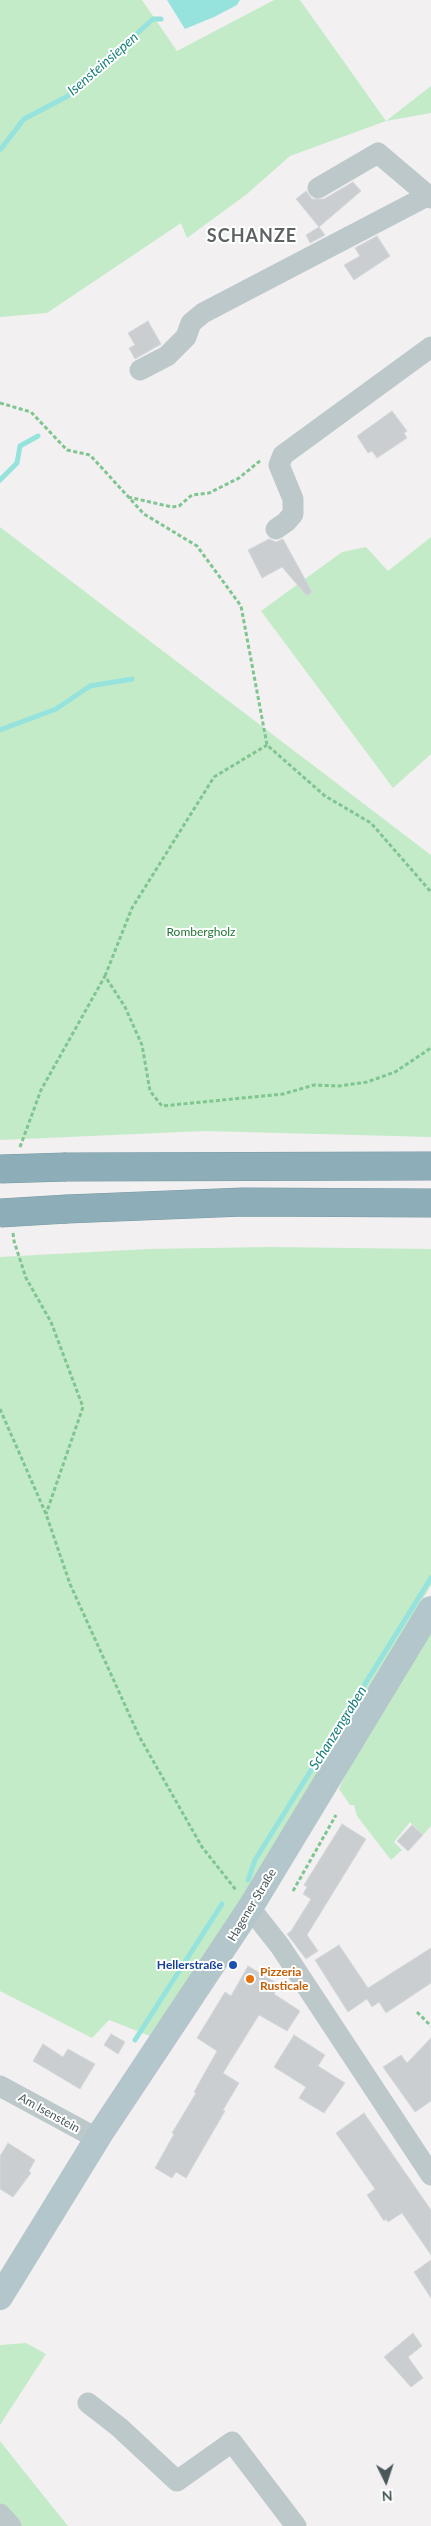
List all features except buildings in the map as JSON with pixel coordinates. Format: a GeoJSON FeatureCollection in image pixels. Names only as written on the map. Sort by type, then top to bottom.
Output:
{"type":"FeatureCollection","features":[{"type":"Feature","properties":{"kind":"highway"},"geometry":{"type":"LineString","coordinates":[[0,1170],[66,1167],[431,1166]]}},
{"type":"Feature","properties":{"kind":"highway"},"geometry":{"type":"LineString","coordinates":[[0,1213],[243,1202],[431,1203]]}},
{"type":"Feature","properties":{"kind":"main road","name":"Hagener Straße"},"geometry":{"type":"LineString","coordinates":[[0,2297],[98,2139],[250,1908],[431,1609]]}},
{"type":"Feature","properties":{"kind":"street"},"geometry":{"type":"LineString","coordinates":[[140,370],[167,356],[186,337],[191,323],[204,313],[430,197],[378,153],[318,188]]}},
{"type":"Feature","properties":{"kind":"street"},"geometry":{"type":"LineString","coordinates":[[276,529],[293,514],[293,499],[279,465],[283,455],[431,347]]}},
{"type":"Feature","properties":{"kind":"street"},"geometry":{"type":"LineString","coordinates":[[250,1908],[285,1955],[431,2175]]}},
{"type":"Feature","properties":{"kind":"street","name":"Am Isenstein"},"geometry":{"type":"LineString","coordinates":[[0,2086],[98,2139]]}},
{"type":"Feature","properties":{"kind":"street"},"geometry":{"type":"LineString","coordinates":[[88,2403],[119,2426],[177,2481],[232,2442],[296,2526]]}},
{"type":"Feature","properties":{"kind":"street"},"geometry":{"type":"LineString","coordinates":[[0,2514],[11,2526]]}},
{"type":"Feature","properties":{"kind":"path"},"geometry":{"type":"LineString","coordinates":[[0,403],[31,412],[67,450],[90,455],[144,514],[197,546],[241,606],[267,745],[325,796],[370,823],[431,892]]}},
{"type":"Feature","properties":{"kind":"path"},"geometry":{"type":"LineString","coordinates":[[128,497],[172,507],[179,506],[192,495],[209,493],[239,478],[264,458],[272,455],[283,455]]}},
{"type":"Feature","properties":{"kind":"path"},"geometry":{"type":"LineString","coordinates":[[105,976],[132,908],[214,777],[267,745]]}},
{"type":"Feature","properties":{"kind":"path"},"geometry":{"type":"LineString","coordinates":[[0,1408],[46,1514],[70,1584],[139,1736],[202,1847],[250,1908]]}},
{"type":"Feature","properties":{"kind":"path"},"geometry":{"type":"LineString","coordinates":[[293,1892],[336,1815]]}},
{"type":"Feature","properties":{"kind":"path"},"geometry":{"type":"LineString","coordinates":[[417,2012],[431,2026]]}},
{"type":"Feature","properties":{"kind":"green space"},"geometry":{"type":"Polygon","coordinates":[[[0,0],[142,0],[177,51],[274,0],[300,0],[386,121],[290,156],[247,194],[187,238],[181,223],[47,313],[0,317],[0,0]]]}},
{"type":"Feature","properties":{"kind":"green space"},"geometry":{"type":"Polygon","coordinates":[[[431,86],[431,113],[386,121],[431,86]]]}},
{"type":"Feature","properties":{"kind":"green space","name":"Rombergholz"},"geometry":{"type":"Polygon","coordinates":[[[0,527],[431,855],[431,1137],[205,1131],[0,1140],[0,527]]]}},
{"type":"Feature","properties":{"kind":"green space"},"geometry":{"type":"Polygon","coordinates":[[[431,537],[431,754],[393,788],[261,611],[342,552],[366,547],[388,571],[431,537]]]}},
{"type":"Feature","properties":{"kind":"green space"},"geometry":{"type":"Polygon","coordinates":[[[270,1247],[431,1249],[431,1585],[262,1871],[150,2036],[109,2020],[92,2038],[0,1991],[0,1257],[147,1249],[270,1247]]]}},
{"type":"Feature","properties":{"kind":"green space"},"geometry":{"type":"Polygon","coordinates":[[[431,1609],[431,1826],[423,1835],[410,1822],[394,1842],[402,1850],[391,1860],[357,1816],[354,1805],[350,1805],[339,1789],[395,1666],[431,1609]]]}},
{"type":"Feature","properties":{"kind":"green space"},"geometry":{"type":"Polygon","coordinates":[[[26,2343],[46,2354],[0,2425],[0,2345],[26,2343]]]}},
{"type":"Feature","properties":{"kind":"green space"},"geometry":{"type":"Polygon","coordinates":[[[0,2441],[35,2485],[68,2526],[0,2526],[0,2441]]]}},
{"type":"Feature","properties":{"kind":"water"},"geometry":{"type":"Polygon","coordinates":[[[167,0],[240,0],[237,5],[185,29],[167,0]]]}},
{"type":"Feature","properties":{"kind":"waterway","name":"Isensteinsiepen"},"geometry":{"type":"LineString","coordinates":[[0,150],[24,119],[68,96],[153,19],[161,19]]}},
{"type":"Feature","properties":{"kind":"waterway"},"geometry":{"type":"LineString","coordinates":[[0,480],[17,463],[20,446],[38,436]]}},
{"type":"Feature","properties":{"kind":"waterway"},"geometry":{"type":"LineString","coordinates":[[0,730],[56,709],[90,686],[132,679]]}},
{"type":"Feature","properties":{"kind":"waterway","name":"Schanzengraben"},"geometry":{"type":"LineString","coordinates":[[248,1880],[255,1860],[431,1578]]}},
{"type":"Feature","properties":{"kind":"waterway","name":"Schanzengraben"},"geometry":{"type":"LineString","coordinates":[[135,2040],[222,1904]]}},
{"type":"Feature","properties":{"kind":"place","name":"Hellerstraße"},"geometry":{"type":"Point","coordinates":[233,1965]}},
{"type":"Feature","properties":{"kind":"place","name":"Pizzeria Rusticale"},"geometry":{"type":"Point","coordinates":[250,1979]}},
{"type":"Feature","properties":{"kind":"district","name":"SCHANZE"},"geometry":{"type":"Point","coordinates":[252,236]}}]}
